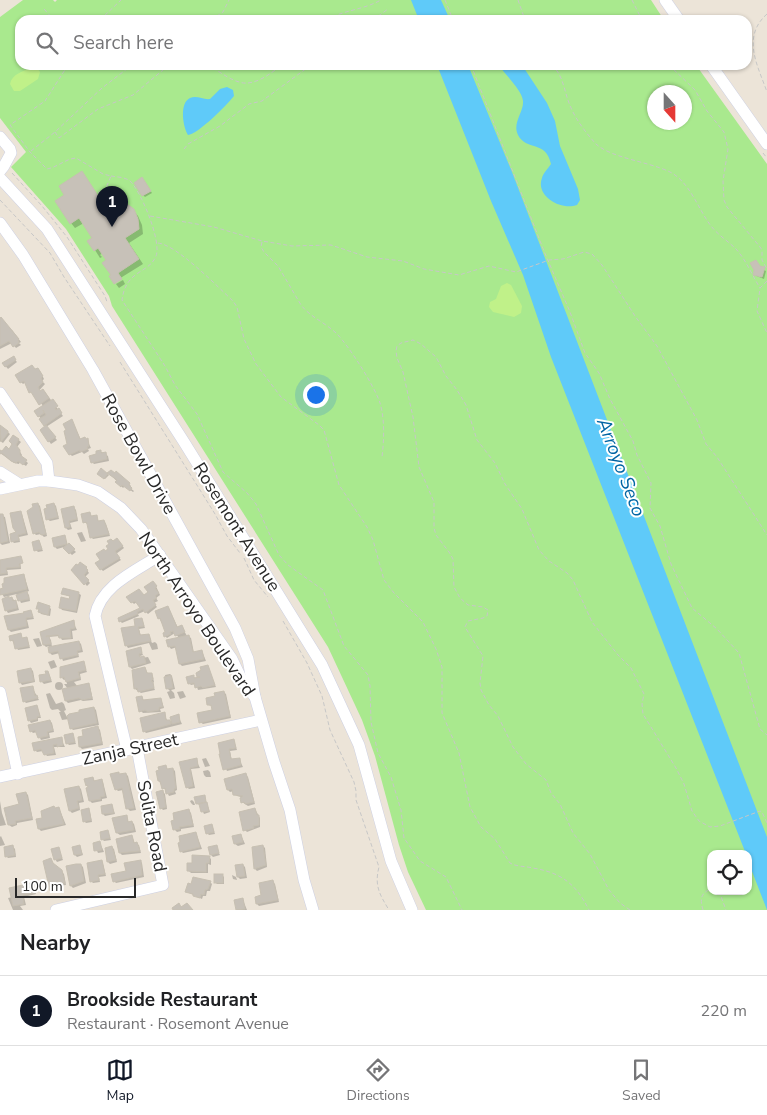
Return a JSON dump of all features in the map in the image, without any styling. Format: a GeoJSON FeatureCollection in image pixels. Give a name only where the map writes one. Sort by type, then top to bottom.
{"type":"FeatureCollection","features":[{"type":"Feature","properties":{"kind":"street"},"geometry":{"type":"LineString","coordinates":[[665,0],[676,15]]}},
{"type":"Feature","properties":{"kind":"street"},"geometry":{"type":"LineString","coordinates":[[715,70],[767,144]]}},
{"type":"Feature","properties":{"kind":"street"},"geometry":{"type":"LineString","coordinates":[[0,137],[11,153],[0,170]]}},
{"type":"Feature","properties":{"kind":"street","name":"Rosemont Avenue"},"geometry":{"type":"LineString","coordinates":[[0,178],[47,229],[189,450],[322,665],[359,745],[391,861],[412,910]]}},
{"type":"Feature","properties":{"kind":"street","name":"Rose Bowl Drive"},"geometry":{"type":"LineString","coordinates":[[0,223],[23,255],[93,370],[235,628],[248,659],[255,697]]}},
{"type":"Feature","properties":{"kind":"street"},"geometry":{"type":"LineString","coordinates":[[0,393],[47,463],[49,481]]}},
{"type":"Feature","properties":{"kind":"street"},"geometry":{"type":"LineString","coordinates":[[0,472],[19,484]]}},
{"type":"Feature","properties":{"kind":"street","name":"North Arroyo Boulevard"},"geometry":{"type":"LineString","coordinates":[[0,489],[19,484],[49,481],[78,485],[98,492],[121,508],[141,529],[232,659],[243,682],[255,697],[290,810],[304,880],[313,910]]}},
{"type":"Feature","properties":{"kind":"street","name":"Solita Road"},"geometry":{"type":"LineString","coordinates":[[56,910],[163,885],[132,749],[95,616],[97,605],[104,595],[119,582],[160,555]]}},
{"type":"Feature","properties":{"kind":"street"},"geometry":{"type":"LineString","coordinates":[[0,692],[18,774]]}},
{"type":"Feature","properties":{"kind":"street","name":"Zanja Street"},"geometry":{"type":"LineString","coordinates":[[0,777],[261,720]]}},
{"type":"Feature","properties":{"kind":"path"},"geometry":{"type":"LineString","coordinates":[[105,15],[121,0]]}},
{"type":"Feature","properties":{"kind":"path"},"geometry":{"type":"LineString","coordinates":[[218,15],[223,12],[229,0]]}},
{"type":"Feature","properties":{"kind":"path"},"geometry":{"type":"LineString","coordinates":[[338,15],[366,8],[381,0]]}},
{"type":"Feature","properties":{"kind":"path"},"geometry":{"type":"LineString","coordinates":[[445,0],[451,15]]}},
{"type":"Feature","properties":{"kind":"path"},"geometry":{"type":"LineString","coordinates":[[518,0],[523,15]]}},
{"type":"Feature","properties":{"kind":"path"},"geometry":{"type":"LineString","coordinates":[[632,0],[640,15]]}},
{"type":"Feature","properties":{"kind":"path"},"geometry":{"type":"LineString","coordinates":[[44,9],[49,15]]}},
{"type":"Feature","properties":{"kind":"path"},"geometry":{"type":"LineString","coordinates":[[380,15],[388,9]]}},
{"type":"Feature","properties":{"kind":"path"},"geometry":{"type":"LineString","coordinates":[[767,14],[760,22],[752,41],[754,56],[767,92]]}},
{"type":"Feature","properties":{"kind":"path"},"geometry":{"type":"LineString","coordinates":[[65,70],[45,101],[10,125],[30,152],[47,168],[51,168],[65,160],[76,158],[103,174],[129,181],[146,206],[157,243],[157,255],[152,262],[131,277],[124,289],[122,300],[165,366],[175,385],[197,414],[222,472],[247,493],[256,504],[279,555],[288,565],[323,590],[344,646],[368,675],[371,722],[378,753],[391,777],[401,810],[404,838],[420,861],[446,877],[462,910]]}},
{"type":"Feature","properties":{"kind":"path"},"geometry":{"type":"LineString","coordinates":[[30,152],[55,132],[102,88],[125,70]]}},
{"type":"Feature","properties":{"kind":"path"},"geometry":{"type":"LineString","coordinates":[[55,132],[59,138],[76,123],[87,118],[101,107],[133,95],[163,70]]}},
{"type":"Feature","properties":{"kind":"path"},"geometry":{"type":"LineString","coordinates":[[216,70],[236,82],[244,83],[252,82],[274,70]]}},
{"type":"Feature","properties":{"kind":"path"},"geometry":{"type":"LineString","coordinates":[[184,149],[188,144],[220,126],[249,104],[262,101],[304,70]]}},
{"type":"Feature","properties":{"kind":"path"},"geometry":{"type":"LineString","coordinates":[[473,70],[585,353],[600,373],[610,399],[633,441],[637,455],[651,483],[650,508],[660,526],[672,564],[692,608],[718,629],[739,653],[760,729],[767,735]]}},
{"type":"Feature","properties":{"kind":"path"},"geometry":{"type":"LineString","coordinates":[[556,70],[560,75],[571,108],[582,128],[596,144],[607,151],[663,169],[677,176],[693,197],[712,228],[736,249],[760,288],[757,311],[767,333]]}},
{"type":"Feature","properties":{"kind":"path"},"geometry":{"type":"LineString","coordinates":[[674,70],[695,90],[707,111],[724,132],[728,149],[723,181],[724,200],[762,250],[762,260],[767,269]]}},
{"type":"Feature","properties":{"kind":"path"},"geometry":{"type":"LineString","coordinates":[[98,193],[106,188],[111,176]]}},
{"type":"Feature","properties":{"kind":"path"},"geometry":{"type":"LineString","coordinates":[[0,200],[50,253],[113,351]]}},
{"type":"Feature","properties":{"kind":"path"},"geometry":{"type":"LineString","coordinates":[[150,216],[214,227],[262,241],[292,246],[331,245],[367,257],[403,261],[424,269],[459,275],[489,266],[504,268],[513,272],[520,271],[549,260],[563,259],[584,252],[592,254],[598,259],[657,346],[697,420],[706,444],[717,457],[767,535]]}},
{"type":"Feature","properties":{"kind":"path"},"geometry":{"type":"LineString","coordinates":[[262,241],[261,247],[264,252],[278,266],[305,311],[339,336],[371,386],[380,404],[383,437],[382,457]]}},
{"type":"Feature","properties":{"kind":"path"},"geometry":{"type":"LineString","coordinates":[[157,243],[179,254],[233,302],[244,339],[256,364],[281,398],[324,430],[339,485],[367,527],[373,540],[384,580],[394,593],[423,622],[436,649],[442,667],[442,713],[460,753],[470,807],[475,818],[481,827],[494,839],[510,863],[548,871],[564,878],[580,892],[589,910]]}},
{"type":"Feature","properties":{"kind":"path"},"geometry":{"type":"LineString","coordinates":[[760,288],[767,281]]}},
{"type":"Feature","properties":{"kind":"path"},"geometry":{"type":"LineString","coordinates":[[630,910],[620,903],[609,890],[590,854],[573,833],[560,804],[551,793],[546,780],[517,754],[498,716],[481,690],[483,656],[465,627],[468,621],[487,616],[488,610],[483,606],[468,605],[460,598],[454,587],[453,559],[436,535],[434,528],[434,502],[419,467],[414,418],[403,372],[397,358],[397,346],[401,343],[414,340],[436,357],[446,376],[466,405],[477,440],[495,463],[504,484],[522,509],[539,550],[549,562],[567,573],[592,622],[618,656],[631,668],[644,694],[643,714],[681,776],[689,803],[699,821],[710,827],[759,811],[762,812],[767,823]]}},
{"type":"Feature","properties":{"kind":"path"},"geometry":{"type":"LineString","coordinates":[[119,360],[216,514],[227,536],[242,554],[254,580],[269,599]]}},
{"type":"Feature","properties":{"kind":"path"},"geometry":{"type":"LineString","coordinates":[[279,615],[307,663],[322,696],[330,730],[354,782],[356,800],[379,867],[377,876],[378,892],[389,910]]}},
{"type":"Feature","properties":{"kind":"path"},"geometry":{"type":"LineString","coordinates":[[703,910],[701,898],[707,892]]}},
{"type":"Feature","properties":{"kind":"path"},"geometry":{"type":"LineString","coordinates":[[720,895],[726,910]]}},
{"type":"Feature","properties":{"kind":"green space"},"geometry":{"type":"Polygon","coordinates":[[[23,0],[53,0],[55,2],[57,0],[651,0],[661,15],[15,15],[15,70],[700,70],[767,164],[767,910],[426,910],[408,872],[375,756],[362,720],[328,647],[112,306],[109,296],[66,229],[11,167],[26,152],[0,118],[0,17],[23,0]]]}},
{"type":"Feature","properties":{"kind":"green space"},"geometry":{"type":"Polygon","coordinates":[[[26,70],[39,70],[40,72],[38,79],[20,91],[14,91],[10,84],[18,73],[26,70]]]}},
{"type":"Feature","properties":{"kind":"green space"},"geometry":{"type":"Polygon","coordinates":[[[507,283],[511,285],[522,306],[521,313],[514,317],[493,312],[489,307],[490,302],[496,299],[501,286],[507,283]]]}},
{"type":"Feature","properties":{"kind":"water"},"geometry":{"type":"Polygon","coordinates":[[[411,0],[441,0],[448,15],[417,15],[411,0]]]}},
{"type":"Feature","properties":{"kind":"water","name":"Arroyo Seco"},"geometry":{"type":"Polygon","coordinates":[[[439,70],[470,70],[512,172],[767,837],[767,910],[752,871],[752,850],[744,850],[551,357],[523,275],[491,201],[439,70]]]}},
{"type":"Feature","properties":{"kind":"water"},"geometry":{"type":"Polygon","coordinates":[[[503,70],[525,70],[547,103],[555,121],[560,146],[578,189],[580,200],[577,205],[564,206],[557,204],[551,201],[542,191],[541,185],[544,173],[551,164],[545,152],[526,143],[518,135],[516,126],[523,101],[517,87],[503,70]]]}},
{"type":"Feature","properties":{"kind":"water"},"geometry":{"type":"Polygon","coordinates":[[[227,87],[233,90],[234,96],[205,125],[188,135],[183,115],[184,105],[187,101],[195,97],[210,99],[220,89],[227,87]]]}},
{"type":"Feature","properties":{"kind":"building"},"geometry":{"type":"Polygon","coordinates":[[[82,171],[108,211],[124,202],[134,209],[138,219],[139,229],[125,238],[139,259],[118,273],[122,279],[114,284],[109,276],[111,275],[102,263],[106,260],[98,248],[94,251],[87,241],[92,238],[79,218],[70,224],[55,201],[64,195],[59,186],[82,171]]]}},
{"type":"Feature","properties":{"kind":"building"},"geometry":{"type":"Polygon","coordinates":[[[142,177],[151,191],[142,196],[134,183],[142,177]]]}},
{"type":"Feature","properties":{"kind":"building"},"geometry":{"type":"Polygon","coordinates":[[[756,260],[760,266],[765,267],[762,277],[753,275],[754,270],[750,263],[756,260]]]}},
{"type":"Feature","properties":{"kind":"building"},"geometry":{"type":"Polygon","coordinates":[[[1,317],[19,339],[19,343],[13,347],[9,341],[0,346],[1,317]]]}},
{"type":"Feature","properties":{"kind":"building"},"geometry":{"type":"Polygon","coordinates":[[[14,356],[16,360],[5,367],[2,363],[14,356]]]}},
{"type":"Feature","properties":{"kind":"building"},"geometry":{"type":"Polygon","coordinates":[[[32,365],[35,369],[38,368],[43,376],[41,378],[43,382],[38,387],[40,391],[43,389],[49,398],[39,405],[31,392],[29,393],[24,381],[20,383],[15,375],[32,365]]]}},
{"type":"Feature","properties":{"kind":"building"},"geometry":{"type":"Polygon","coordinates":[[[53,399],[58,406],[55,408],[56,410],[59,408],[62,413],[44,426],[39,419],[46,415],[43,410],[44,413],[38,417],[34,411],[53,399]]]}},
{"type":"Feature","properties":{"kind":"building"},"geometry":{"type":"Polygon","coordinates":[[[72,419],[80,439],[88,438],[89,446],[87,447],[88,449],[69,455],[63,446],[67,444],[64,431],[66,430],[63,424],[72,419]]]}},
{"type":"Feature","properties":{"kind":"building"},"geometry":{"type":"Polygon","coordinates":[[[0,425],[8,431],[1,442],[0,425]]]}},
{"type":"Feature","properties":{"kind":"building"},"geometry":{"type":"Polygon","coordinates":[[[46,425],[56,437],[48,442],[40,430],[46,425]]]}},
{"type":"Feature","properties":{"kind":"building"},"geometry":{"type":"Polygon","coordinates":[[[13,435],[19,439],[16,445],[20,450],[20,455],[27,460],[23,465],[18,461],[16,463],[11,461],[2,453],[0,454],[0,450],[2,451],[6,446],[9,449],[12,444],[9,441],[13,435]]]}},
{"type":"Feature","properties":{"kind":"building"},"geometry":{"type":"Polygon","coordinates":[[[101,450],[101,453],[106,452],[107,459],[91,463],[89,456],[101,450]]]}},
{"type":"Feature","properties":{"kind":"building"},"geometry":{"type":"Polygon","coordinates":[[[101,468],[108,474],[104,479],[97,474],[101,468]]]}},
{"type":"Feature","properties":{"kind":"building"},"geometry":{"type":"Polygon","coordinates":[[[111,470],[115,473],[116,471],[130,483],[129,485],[132,488],[130,491],[115,482],[117,480],[107,473],[111,470]]]}},
{"type":"Feature","properties":{"kind":"building"},"geometry":{"type":"Polygon","coordinates":[[[38,503],[46,534],[41,535],[39,532],[33,534],[27,511],[33,507],[32,504],[38,503]]]}},
{"type":"Feature","properties":{"kind":"building"},"geometry":{"type":"Polygon","coordinates":[[[54,503],[58,517],[46,520],[44,509],[47,508],[46,505],[54,503]]]}},
{"type":"Feature","properties":{"kind":"building"},"geometry":{"type":"Polygon","coordinates":[[[74,506],[77,519],[69,521],[70,527],[65,528],[61,509],[74,506]]]}},
{"type":"Feature","properties":{"kind":"building"},"geometry":{"type":"Polygon","coordinates":[[[21,511],[26,533],[18,535],[19,540],[11,542],[10,534],[16,532],[13,528],[10,513],[21,511]]]}},
{"type":"Feature","properties":{"kind":"building"},"geometry":{"type":"Polygon","coordinates":[[[90,512],[91,516],[97,515],[98,521],[104,520],[109,534],[90,538],[87,524],[86,522],[83,523],[81,514],[90,512]]]}},
{"type":"Feature","properties":{"kind":"building"},"geometry":{"type":"Polygon","coordinates":[[[0,514],[3,514],[8,541],[0,543],[0,514]]]}},
{"type":"Feature","properties":{"kind":"building"},"geometry":{"type":"Polygon","coordinates":[[[65,535],[67,544],[54,547],[52,538],[65,535]]]}},
{"type":"Feature","properties":{"kind":"building"},"geometry":{"type":"Polygon","coordinates":[[[117,538],[123,546],[115,551],[120,558],[100,570],[95,563],[100,560],[96,554],[104,549],[105,551],[108,549],[106,546],[109,544],[107,541],[111,539],[113,541],[117,538]]]}},
{"type":"Feature","properties":{"kind":"building"},"geometry":{"type":"Polygon","coordinates":[[[39,540],[42,549],[34,551],[32,542],[39,540]]]}},
{"type":"Feature","properties":{"kind":"building"},"geometry":{"type":"Polygon","coordinates":[[[69,543],[75,549],[69,554],[63,548],[69,543]]]}},
{"type":"Feature","properties":{"kind":"building"},"geometry":{"type":"Polygon","coordinates":[[[21,556],[23,563],[19,564],[20,567],[6,568],[7,573],[0,574],[0,560],[21,556]]]}},
{"type":"Feature","properties":{"kind":"building"},"geometry":{"type":"Polygon","coordinates":[[[80,562],[88,570],[84,575],[89,580],[84,585],[71,570],[80,562]]]}},
{"type":"Feature","properties":{"kind":"building"},"geometry":{"type":"Polygon","coordinates":[[[24,574],[27,589],[0,595],[4,578],[24,574]]]}},
{"type":"Feature","properties":{"kind":"building"},"geometry":{"type":"Polygon","coordinates":[[[153,581],[159,593],[155,596],[157,598],[153,600],[156,605],[145,613],[143,609],[137,612],[138,614],[119,622],[118,618],[140,608],[135,601],[131,603],[126,597],[139,589],[144,595],[148,592],[144,587],[153,581]]]}},
{"type":"Feature","properties":{"kind":"building"},"geometry":{"type":"Polygon","coordinates":[[[63,588],[79,592],[76,611],[59,608],[61,597],[69,599],[70,596],[61,594],[63,588]]]}},
{"type":"Feature","properties":{"kind":"building"},"geometry":{"type":"Polygon","coordinates":[[[27,591],[29,599],[18,601],[16,595],[27,591]]]}},
{"type":"Feature","properties":{"kind":"building"},"geometry":{"type":"Polygon","coordinates":[[[9,596],[9,598],[12,597],[13,601],[16,600],[17,608],[5,611],[2,599],[9,596]]]}},
{"type":"Feature","properties":{"kind":"building"},"geometry":{"type":"Polygon","coordinates":[[[38,602],[50,606],[48,615],[38,612],[39,609],[36,609],[38,602]]]}},
{"type":"Feature","properties":{"kind":"building"},"geometry":{"type":"Polygon","coordinates":[[[168,606],[177,627],[182,625],[185,632],[175,636],[173,631],[164,637],[163,633],[165,632],[160,618],[158,619],[155,611],[168,606]]]}},
{"type":"Feature","properties":{"kind":"building"},"geometry":{"type":"Polygon","coordinates":[[[31,610],[33,617],[26,618],[27,626],[8,630],[4,616],[31,610]]]}},
{"type":"Feature","properties":{"kind":"building"},"geometry":{"type":"Polygon","coordinates":[[[142,618],[144,626],[138,627],[140,635],[149,634],[151,641],[125,646],[121,628],[135,626],[134,619],[142,618]]]}},
{"type":"Feature","properties":{"kind":"building"},"geometry":{"type":"Polygon","coordinates":[[[74,620],[75,628],[70,629],[71,638],[59,638],[58,635],[46,636],[49,636],[51,644],[43,645],[40,632],[74,620]]]}},
{"type":"Feature","properties":{"kind":"building"},"geometry":{"type":"Polygon","coordinates":[[[21,633],[22,638],[27,637],[29,646],[15,649],[13,640],[10,641],[9,636],[21,633]]]}},
{"type":"Feature","properties":{"kind":"building"},"geometry":{"type":"Polygon","coordinates":[[[189,635],[193,652],[202,650],[204,659],[179,664],[175,646],[168,647],[166,640],[189,635]]]}},
{"type":"Feature","properties":{"kind":"building"},"geometry":{"type":"Polygon","coordinates":[[[79,641],[81,650],[77,651],[78,655],[60,659],[58,651],[49,653],[48,647],[79,641]]]}},
{"type":"Feature","properties":{"kind":"building"},"geometry":{"type":"Polygon","coordinates":[[[141,647],[142,653],[139,655],[140,657],[144,656],[146,663],[129,667],[126,651],[141,647]]]}},
{"type":"Feature","properties":{"kind":"building"},"geometry":{"type":"Polygon","coordinates":[[[84,661],[86,670],[78,672],[80,678],[66,682],[64,677],[60,678],[60,667],[84,661]]]}},
{"type":"Feature","properties":{"kind":"building"},"geometry":{"type":"Polygon","coordinates":[[[208,665],[215,685],[195,688],[194,683],[188,684],[186,677],[194,675],[194,678],[200,677],[197,677],[196,673],[201,670],[200,667],[208,665]]]}},
{"type":"Feature","properties":{"kind":"building"},"geometry":{"type":"Polygon","coordinates":[[[145,667],[147,673],[152,673],[153,679],[151,681],[154,688],[138,692],[137,688],[134,689],[132,670],[145,667]]]}},
{"type":"Feature","properties":{"kind":"building"},"geometry":{"type":"Polygon","coordinates":[[[31,668],[34,681],[19,683],[17,671],[31,668]]]}},
{"type":"Feature","properties":{"kind":"building"},"geometry":{"type":"Polygon","coordinates":[[[45,671],[48,671],[51,680],[40,682],[39,675],[46,674],[45,671]]]}},
{"type":"Feature","properties":{"kind":"building"},"geometry":{"type":"Polygon","coordinates":[[[171,675],[173,688],[166,689],[164,677],[171,675]]]}},
{"type":"Feature","properties":{"kind":"building"},"geometry":{"type":"Polygon","coordinates":[[[89,683],[92,698],[65,701],[62,689],[89,683]]]}},
{"type":"Feature","properties":{"kind":"building"},"geometry":{"type":"Polygon","coordinates":[[[33,686],[35,696],[37,695],[38,698],[23,702],[20,688],[33,686]]]}},
{"type":"Feature","properties":{"kind":"building"},"geometry":{"type":"Polygon","coordinates":[[[224,691],[230,716],[199,723],[197,713],[212,710],[211,705],[207,705],[206,698],[215,696],[214,693],[224,691]]]}},
{"type":"Feature","properties":{"kind":"building"},"geometry":{"type":"Polygon","coordinates":[[[142,696],[143,700],[161,698],[163,707],[159,707],[159,710],[139,712],[136,697],[142,696]]]}},
{"type":"Feature","properties":{"kind":"building"},"geometry":{"type":"Polygon","coordinates":[[[37,705],[40,716],[37,719],[28,721],[25,708],[37,705]]]}},
{"type":"Feature","properties":{"kind":"building"},"geometry":{"type":"Polygon","coordinates":[[[94,707],[97,723],[70,729],[67,716],[69,714],[94,707]]]}},
{"type":"Feature","properties":{"kind":"building"},"geometry":{"type":"Polygon","coordinates":[[[165,712],[166,720],[170,720],[171,724],[143,732],[140,718],[165,712]]]}},
{"type":"Feature","properties":{"kind":"building"},"geometry":{"type":"Polygon","coordinates":[[[179,714],[180,722],[172,724],[170,717],[179,714]]]}},
{"type":"Feature","properties":{"kind":"building"},"geometry":{"type":"Polygon","coordinates":[[[50,720],[53,730],[47,732],[48,736],[38,738],[35,730],[30,732],[28,725],[50,720]]]}},
{"type":"Feature","properties":{"kind":"building"},"geometry":{"type":"Polygon","coordinates":[[[98,726],[102,743],[79,747],[78,737],[83,736],[82,730],[98,726]]]}},
{"type":"Feature","properties":{"kind":"building"},"geometry":{"type":"Polygon","coordinates":[[[73,733],[75,742],[66,744],[64,735],[73,733]]]}},
{"type":"Feature","properties":{"kind":"building"},"geometry":{"type":"Polygon","coordinates":[[[62,737],[63,745],[57,747],[57,744],[53,745],[54,753],[44,755],[41,749],[34,751],[32,743],[62,737]]]}},
{"type":"Feature","properties":{"kind":"building"},"geometry":{"type":"Polygon","coordinates":[[[234,739],[236,748],[229,749],[231,759],[240,758],[241,765],[223,770],[218,743],[234,739]]]}},
{"type":"Feature","properties":{"kind":"building"},"geometry":{"type":"Polygon","coordinates":[[[197,758],[198,766],[190,768],[193,786],[186,788],[179,762],[197,758]]]}},
{"type":"Feature","properties":{"kind":"building"},"geometry":{"type":"Polygon","coordinates":[[[166,765],[167,769],[173,768],[176,788],[174,792],[166,794],[165,788],[162,789],[160,781],[158,781],[156,771],[159,770],[158,767],[166,765]]]}},
{"type":"Feature","properties":{"kind":"building"},"geometry":{"type":"Polygon","coordinates":[[[119,772],[119,774],[126,773],[134,808],[126,809],[122,788],[115,790],[110,774],[119,772]]]}},
{"type":"Feature","properties":{"kind":"building"},"geometry":{"type":"Polygon","coordinates":[[[246,773],[254,802],[245,804],[244,802],[241,803],[240,798],[243,796],[233,795],[232,789],[227,790],[224,779],[246,773]]]}},
{"type":"Feature","properties":{"kind":"building"},"geometry":{"type":"Polygon","coordinates":[[[93,777],[94,781],[102,779],[105,796],[100,797],[101,799],[89,801],[86,788],[88,787],[84,779],[93,777]]]}},
{"type":"Feature","properties":{"kind":"building"},"geometry":{"type":"Polygon","coordinates":[[[79,786],[82,800],[77,801],[79,808],[69,811],[64,789],[79,786]]]}},
{"type":"Feature","properties":{"kind":"building"},"geometry":{"type":"Polygon","coordinates":[[[163,790],[166,807],[160,809],[156,792],[163,790]]]}},
{"type":"Feature","properties":{"kind":"building"},"geometry":{"type":"Polygon","coordinates":[[[26,792],[32,818],[15,821],[16,824],[8,825],[4,808],[19,804],[16,794],[26,792]]]}},
{"type":"Feature","properties":{"kind":"building"},"geometry":{"type":"Polygon","coordinates":[[[205,795],[206,802],[196,804],[194,797],[205,795]]]}},
{"type":"Feature","properties":{"kind":"building"},"geometry":{"type":"Polygon","coordinates":[[[207,802],[209,811],[201,812],[199,804],[207,802]]]}},
{"type":"Feature","properties":{"kind":"building"},"geometry":{"type":"Polygon","coordinates":[[[112,804],[114,813],[102,814],[101,806],[112,804]]]}},
{"type":"Feature","properties":{"kind":"building"},"geometry":{"type":"Polygon","coordinates":[[[54,806],[55,808],[59,807],[64,824],[38,829],[36,819],[42,818],[41,811],[54,806]]]}},
{"type":"Feature","properties":{"kind":"building"},"geometry":{"type":"Polygon","coordinates":[[[89,808],[91,820],[83,822],[81,810],[89,808]]]}},
{"type":"Feature","properties":{"kind":"building"},"geometry":{"type":"Polygon","coordinates":[[[255,808],[257,815],[259,815],[259,825],[243,831],[239,812],[255,808]]]}},
{"type":"Feature","properties":{"kind":"building"},"geometry":{"type":"Polygon","coordinates":[[[189,809],[193,825],[173,830],[171,821],[174,820],[173,813],[189,809]]]}},
{"type":"Feature","properties":{"kind":"building"},"geometry":{"type":"Polygon","coordinates":[[[127,815],[128,822],[132,821],[134,830],[116,833],[112,818],[127,815]]]}},
{"type":"Feature","properties":{"kind":"building"},"geometry":{"type":"Polygon","coordinates":[[[212,824],[214,832],[206,834],[204,826],[212,824]]]}},
{"type":"Feature","properties":{"kind":"building"},"geometry":{"type":"Polygon","coordinates":[[[108,830],[110,838],[101,840],[100,832],[108,830]]]}},
{"type":"Feature","properties":{"kind":"building"},"geometry":{"type":"Polygon","coordinates":[[[196,832],[200,847],[180,852],[179,836],[196,832]]]}},
{"type":"Feature","properties":{"kind":"building"},"geometry":{"type":"Polygon","coordinates":[[[241,834],[243,842],[234,844],[232,836],[241,834]]]}},
{"type":"Feature","properties":{"kind":"building"},"geometry":{"type":"Polygon","coordinates":[[[132,835],[134,843],[137,842],[140,851],[119,853],[116,839],[132,835]]]}},
{"type":"Feature","properties":{"kind":"building"},"geometry":{"type":"Polygon","coordinates":[[[100,841],[102,850],[94,851],[93,843],[100,841]]]}},
{"type":"Feature","properties":{"kind":"building"},"geometry":{"type":"Polygon","coordinates":[[[13,845],[15,855],[5,857],[4,847],[13,845]]]}},
{"type":"Feature","properties":{"kind":"building"},"geometry":{"type":"Polygon","coordinates":[[[80,845],[82,854],[74,855],[72,847],[80,845]]]}},
{"type":"Feature","properties":{"kind":"building"},"geometry":{"type":"Polygon","coordinates":[[[217,845],[219,853],[210,855],[208,847],[217,845]]]}},
{"type":"Feature","properties":{"kind":"building"},"geometry":{"type":"Polygon","coordinates":[[[263,845],[266,865],[254,869],[252,847],[263,845]]]}},
{"type":"Feature","properties":{"kind":"building"},"geometry":{"type":"Polygon","coordinates":[[[112,846],[116,860],[107,862],[105,848],[112,846]]]}},
{"type":"Feature","properties":{"kind":"building"},"geometry":{"type":"Polygon","coordinates":[[[59,847],[62,858],[54,860],[51,849],[59,847]]]}},
{"type":"Feature","properties":{"kind":"building"},"geometry":{"type":"Polygon","coordinates":[[[192,855],[210,856],[209,863],[206,863],[206,872],[187,871],[187,863],[192,863],[192,855]]]}},
{"type":"Feature","properties":{"kind":"building"},"geometry":{"type":"Polygon","coordinates":[[[51,858],[53,863],[62,870],[65,883],[57,884],[58,889],[50,891],[43,861],[51,858]]]}},
{"type":"Feature","properties":{"kind":"building"},"geometry":{"type":"Polygon","coordinates":[[[102,860],[105,874],[98,875],[99,880],[90,882],[87,863],[102,860]]]}},
{"type":"Feature","properties":{"kind":"building"},"geometry":{"type":"Polygon","coordinates":[[[141,860],[142,875],[113,882],[111,874],[126,871],[124,863],[141,860]]]}},
{"type":"Feature","properties":{"kind":"building"},"geometry":{"type":"Polygon","coordinates":[[[81,864],[84,881],[70,886],[66,866],[81,864]]]}},
{"type":"Feature","properties":{"kind":"building"},"geometry":{"type":"Polygon","coordinates":[[[243,864],[245,876],[237,877],[235,865],[243,864]]]}},
{"type":"Feature","properties":{"kind":"building"},"geometry":{"type":"Polygon","coordinates":[[[214,874],[223,874],[223,883],[214,883],[214,874]]]}},
{"type":"Feature","properties":{"kind":"building"},"geometry":{"type":"Polygon","coordinates":[[[193,877],[211,881],[208,889],[205,890],[204,895],[201,894],[200,898],[185,892],[188,883],[191,884],[193,877]]]}},
{"type":"Feature","properties":{"kind":"building"},"geometry":{"type":"Polygon","coordinates":[[[273,880],[278,900],[256,904],[255,897],[261,895],[259,883],[273,880]]]}},
{"type":"Feature","properties":{"kind":"building"},"geometry":{"type":"Polygon","coordinates":[[[32,883],[35,893],[23,895],[24,904],[13,906],[9,888],[32,883]]]}},
{"type":"Feature","properties":{"kind":"building"},"geometry":{"type":"Polygon","coordinates":[[[243,898],[245,909],[236,910],[234,900],[243,898]]]}},
{"type":"Feature","properties":{"kind":"building"},"geometry":{"type":"Polygon","coordinates":[[[179,903],[181,907],[187,903],[193,910],[173,910],[172,908],[179,903]]]}},
{"type":"Feature","properties":{"kind":"place","name":"Brookside Restaurant"},"geometry":{"type":"Point","coordinates":[112,227]}}]}
